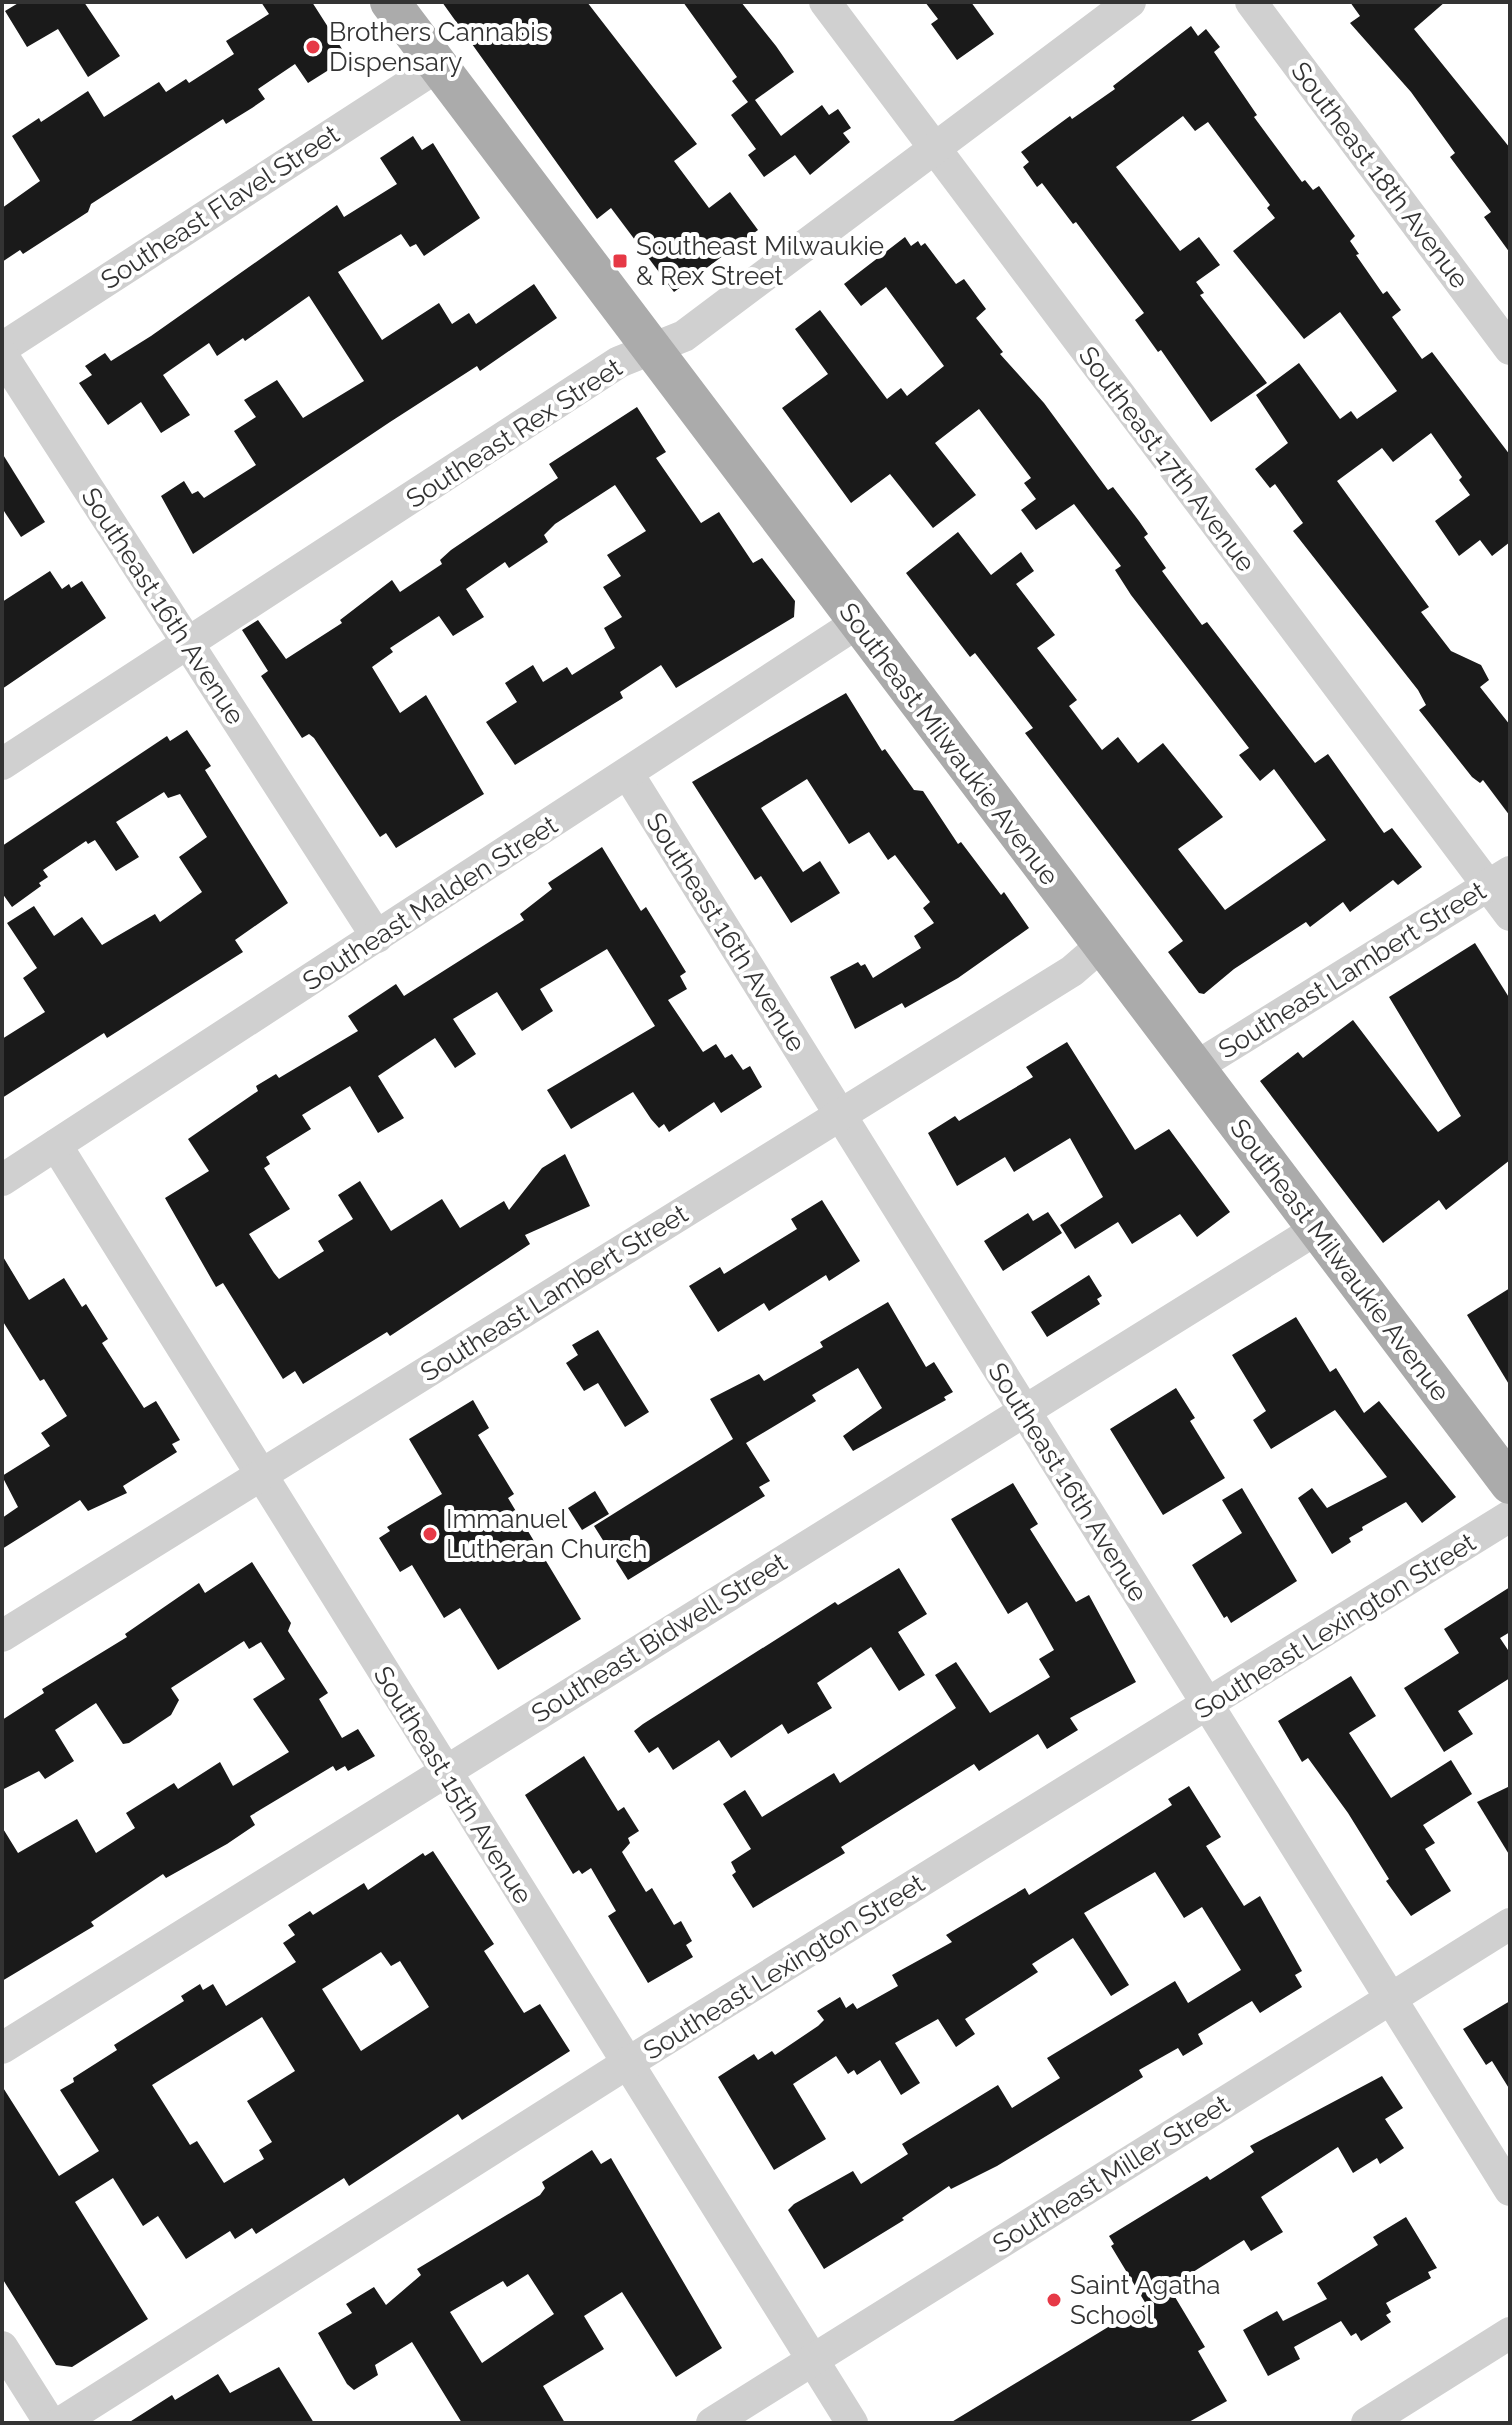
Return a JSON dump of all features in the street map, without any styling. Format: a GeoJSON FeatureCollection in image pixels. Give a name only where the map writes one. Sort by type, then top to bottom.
{"type":"FeatureCollection","features":[{"type":"Feature","properties":{"kind":"main road","name":"Southeast Milwaukie Avenue"},"geometry":{"type":"LineString","coordinates":[[390,2],[1510,1484]]}},
{"type":"Feature","properties":{"kind":"street","name":"Southeast 17th Avenue"},"geometry":{"type":"LineString","coordinates":[[825,2],[1499,879],[1510,915]]}},
{"type":"Feature","properties":{"kind":"street","name":"Southeast Rex Street"},"geometry":{"type":"LineString","coordinates":[[2,764],[619,362],[684,336],[1130,2]]}},
{"type":"Feature","properties":{"kind":"street","name":"Southeast 18th Avenue"},"geometry":{"type":"LineString","coordinates":[[1251,2],[1510,349]]}},
{"type":"Feature","properties":{"kind":"street","name":"Southeast Flavel Street"},"geometry":{"type":"LineString","coordinates":[[2,348],[438,66]]}},
{"type":"Feature","properties":{"kind":"street","name":"Southeast 16th Avenue"},"geometry":{"type":"LineString","coordinates":[[2,355],[377,937]]}},
{"type":"Feature","properties":{"kind":"street","name":"Southeast Malden Street"},"geometry":{"type":"LineString","coordinates":[[2,1180],[857,623]]}},
{"type":"Feature","properties":{"kind":"street","name":"Southeast 16th Avenue"},"geometry":{"type":"LineString","coordinates":[[628,774],[1510,2190]]}},
{"type":"Feature","properties":{"kind":"street","name":"Southeast Lambert Street"},"geometry":{"type":"LineString","coordinates":[[1194,1068],[1499,879]]}},
{"type":"Feature","properties":{"kind":"street","name":"Southeast Lambert Street"},"geometry":{"type":"LineString","coordinates":[[2,1636],[1072,971],[1102,945]]}},
{"type":"Feature","properties":{"kind":"street","name":"Southeast 15th Avenue"},"geometry":{"type":"LineString","coordinates":[[56,1145],[852,2423]]}},
{"type":"Feature","properties":{"kind":"street","name":"Southeast Bidwell Street"},"geometry":{"type":"LineString","coordinates":[[2,2048],[1317,1229]]}},
{"type":"Feature","properties":{"kind":"street","name":"Southeast Lexington Street"},"geometry":{"type":"LineString","coordinates":[[60,2423],[626,2064],[1510,1516]]}},
{"type":"Feature","properties":{"kind":"street","name":"Southeast Miller Street"},"geometry":{"type":"LineString","coordinates":[[712,2423],[1510,1924]]}},
{"type":"Feature","properties":{"kind":"street"},"geometry":{"type":"LineString","coordinates":[[1367,2423],[1510,2333]]}},
{"type":"Feature","properties":{"kind":"street"},"geometry":{"type":"LineString","coordinates":[[2,2347],[50,2423]]}},
{"type":"Feature","properties":{"kind":"building"},"geometry":{"type":"Polygon","coordinates":[[[20,2],[84,2],[120,56],[88,77],[58,29],[27,47],[5,11],[20,2]]]}},
{"type":"Feature","properties":{"kind":"building"},"geometry":{"type":"Polygon","coordinates":[[[261,2],[312,2],[344,52],[331,60],[335,66],[308,83],[295,64],[258,89],[265,99],[252,108],[226,124],[223,119],[91,204],[88,212],[23,254],[20,250],[2,262],[2,208],[40,181],[12,136],[39,118],[41,122],[88,91],[104,117],[159,82],[166,92],[186,79],[189,83],[234,54],[226,41],[269,14],[261,2]]]}},
{"type":"Feature","properties":{"kind":"building"},"geometry":{"type":"Polygon","coordinates":[[[442,2],[587,2],[697,144],[674,161],[709,208],[730,192],[758,230],[674,292],[611,208],[597,219],[442,2]]]}},
{"type":"Feature","properties":{"kind":"building"},"geometry":{"type":"Polygon","coordinates":[[[683,2],[741,2],[776,46],[794,72],[755,100],[781,136],[822,105],[829,115],[838,109],[851,128],[843,133],[850,142],[810,175],[795,155],[764,177],[748,155],[756,149],[731,115],[748,102],[732,81],[737,77],[683,2]]]}},
{"type":"Feature","properties":{"kind":"building"},"geometry":{"type":"Polygon","coordinates":[[[925,2],[971,2],[994,34],[957,60],[931,24],[938,19],[925,2]]]}},
{"type":"Feature","properties":{"kind":"building"},"geometry":{"type":"Polygon","coordinates":[[[1350,2],[1445,2],[1414,29],[1510,148],[1510,253],[1484,217],[1491,212],[1450,157],[1455,153],[1411,92],[1350,23],[1360,16],[1350,2]]]}},
{"type":"Feature","properties":{"kind":"building"},"geometry":{"type":"Polygon","coordinates":[[[1191,26],[1198,36],[1206,29],[1220,47],[1214,52],[1257,115],[1254,117],[1302,182],[1305,180],[1313,190],[1319,186],[1355,236],[1350,241],[1359,254],[1356,255],[1383,294],[1387,291],[1401,310],[1392,317],[1422,359],[1432,352],[1510,455],[1510,542],[1492,556],[1480,540],[1459,556],[1435,521],[1470,495],[1459,480],[1462,477],[1431,433],[1393,462],[1382,448],[1337,481],[1429,607],[1421,612],[1451,651],[1481,665],[1489,680],[1480,687],[1510,725],[1510,816],[1483,780],[1480,783],[1472,777],[1419,710],[1426,705],[1418,690],[1293,531],[1303,523],[1275,484],[1270,488],[1255,469],[1288,443],[1256,395],[1299,363],[1340,419],[1351,411],[1357,419],[1397,391],[1340,312],[1304,339],[1233,251],[1275,218],[1267,208],[1270,205],[1208,122],[1195,131],[1183,116],[1116,167],[1180,251],[1199,237],[1220,265],[1196,282],[1204,293],[1200,295],[1267,383],[1211,422],[1161,350],[1158,352],[1135,320],[1144,313],[1076,222],[1073,224],[1042,183],[1037,187],[1023,167],[1029,162],[1021,152],[1070,116],[1072,119],[1115,89],[1113,86],[1191,26]]]}},
{"type":"Feature","properties":{"kind":"building"},"geometry":{"type":"Polygon","coordinates":[[[413,136],[422,150],[433,143],[480,218],[424,256],[416,244],[410,247],[401,234],[338,272],[382,340],[439,303],[452,324],[469,313],[476,324],[534,284],[557,318],[480,371],[477,366],[390,422],[193,554],[161,496],[184,481],[192,494],[198,491],[204,498],[256,465],[234,431],[256,417],[244,400],[277,380],[303,418],[364,381],[309,296],[245,341],[243,338],[217,356],[209,343],[163,375],[190,415],[161,433],[141,402],[108,425],[79,383],[92,375],[85,366],[105,353],[111,361],[151,336],[337,205],[344,217],[397,184],[380,158],[413,136]]]}},
{"type":"Feature","properties":{"kind":"building"},"geometry":{"type":"Polygon","coordinates":[[[905,237],[911,246],[918,241],[921,246],[925,243],[956,284],[964,279],[986,309],[976,318],[1003,352],[1000,354],[1044,403],[1108,490],[1113,487],[1139,521],[1148,534],[1144,537],[1166,568],[1162,571],[1202,625],[1207,622],[1315,763],[1328,754],[1384,833],[1392,828],[1422,867],[1398,885],[1393,880],[1350,912],[1343,902],[1310,927],[1306,922],[1234,969],[1204,994],[1199,993],[1168,952],[1183,941],[1025,733],[1033,728],[975,653],[970,657],[906,573],[958,532],[991,575],[1021,552],[1034,571],[1016,584],[1055,635],[1037,648],[1077,700],[1069,706],[1102,750],[1118,737],[1138,763],[1163,743],[1223,817],[1178,849],[1225,910],[1326,840],[1274,769],[1260,781],[1239,755],[1249,748],[1131,595],[1115,570],[1121,566],[1074,504],[1036,530],[1021,510],[1036,499],[1024,483],[1031,478],[979,409],[935,443],[976,495],[933,528],[890,474],[851,503],[782,408],[828,374],[795,329],[820,310],[887,399],[901,388],[907,396],[944,366],[886,287],[861,306],[844,284],[905,237]]]}},
{"type":"Feature","properties":{"kind":"building"},"geometry":{"type":"Polygon","coordinates":[[[637,407],[666,452],[656,458],[701,523],[719,512],[753,563],[762,558],[795,601],[794,617],[676,688],[661,665],[620,692],[623,698],[515,765],[486,722],[517,702],[505,683],[533,665],[543,682],[567,667],[572,675],[615,648],[604,628],[622,617],[603,587],[621,576],[607,555],[646,531],[615,485],[555,524],[544,535],[548,542],[509,568],[505,562],[466,589],[484,617],[453,636],[439,616],[390,648],[393,652],[372,667],[400,713],[426,695],[484,794],[396,848],[386,833],[380,837],[314,738],[309,734],[302,738],[261,676],[268,671],[242,630],[258,620],[286,659],[342,623],[340,620],[392,580],[400,592],[442,564],[440,560],[451,550],[558,478],[549,464],[637,407]]]}},
{"type":"Feature","properties":{"kind":"building"},"geometry":{"type":"Polygon","coordinates":[[[2,453],[45,522],[21,537],[2,508],[2,453]]]}},
{"type":"Feature","properties":{"kind":"building"},"geometry":{"type":"Polygon","coordinates":[[[50,571],[62,589],[69,584],[71,588],[82,581],[106,618],[2,689],[2,602],[50,571]]]}},
{"type":"Feature","properties":{"kind":"building"},"geometry":{"type":"Polygon","coordinates":[[[846,693],[882,751],[885,749],[914,790],[923,791],[958,844],[961,842],[1001,895],[1004,892],[1029,928],[958,978],[905,1008],[902,1003],[855,1029],[830,977],[858,962],[861,966],[865,964],[873,978],[921,948],[914,936],[934,923],[923,908],[930,902],[895,855],[888,860],[869,832],[849,844],[807,779],[761,808],[803,872],[820,861],[840,893],[791,923],[761,876],[755,880],[692,782],[846,693]]]}},
{"type":"Feature","properties":{"kind":"building"},"geometry":{"type":"Polygon","coordinates":[[[187,730],[211,766],[205,770],[288,903],[235,940],[243,952],[107,1038],[104,1033],[2,1098],[2,1039],[45,1012],[23,978],[37,968],[7,923],[34,906],[54,936],[82,917],[102,945],[155,914],[160,922],[202,892],[179,857],[207,837],[180,794],[168,798],[164,792],[116,822],[139,857],[116,871],[95,840],[88,844],[86,841],[43,870],[48,877],[39,883],[41,886],[12,907],[2,893],[2,846],[167,736],[170,741],[187,730]]]}},
{"type":"Feature","properties":{"kind":"building"},"geometry":{"type":"Polygon","coordinates":[[[602,847],[641,911],[646,907],[686,972],[680,976],[687,989],[668,1000],[703,1052],[716,1044],[725,1058],[732,1054],[743,1070],[750,1066],[762,1087],[721,1113],[714,1102],[669,1132],[664,1124],[659,1128],[633,1092],[571,1129],[547,1090],[655,1026],[607,949],[540,989],[553,1011],[522,1031],[497,992],[453,1019],[476,1054],[455,1068],[435,1038],[378,1076],[404,1118],[378,1133],[350,1086],[302,1115],[311,1129],[266,1157],[270,1164],[264,1168],[290,1209],[249,1234],[279,1279],[324,1251],[318,1241],[353,1219],[338,1195],[360,1181],[391,1231],[442,1199],[460,1228],[504,1201],[509,1210],[542,1168],[565,1154],[590,1206],[525,1235],[530,1244],[390,1336],[387,1332],[303,1384],[295,1371],[283,1379],[223,1283],[216,1287],[165,1198],[209,1171],[188,1139],[258,1091],[256,1086],[276,1074],[279,1078],[358,1031],[348,1016],[396,984],[404,996],[524,920],[520,914],[552,889],[548,883],[602,847]]]}},
{"type":"Feature","properties":{"kind":"building"},"geometry":{"type":"Polygon","coordinates":[[[1475,943],[1510,999],[1510,1160],[1446,1210],[1439,1200],[1383,1243],[1260,1081],[1298,1052],[1303,1058],[1353,1020],[1438,1132],[1461,1116],[1389,997],[1475,943]]]}},
{"type":"Feature","properties":{"kind":"building"},"geometry":{"type":"Polygon","coordinates":[[[1067,1042],[1135,1150],[1169,1129],[1230,1212],[1197,1237],[1180,1214],[1132,1244],[1118,1222],[1075,1249],[1060,1225],[1103,1197],[1070,1138],[1014,1172],[1005,1157],[957,1186],[928,1133],[955,1116],[959,1121],[1033,1077],[1026,1067],[1067,1042]]]}},
{"type":"Feature","properties":{"kind":"building"},"geometry":{"type":"Polygon","coordinates":[[[822,1200],[860,1261],[829,1281],[826,1275],[769,1311],[764,1303],[718,1332],[689,1286],[720,1267],[724,1274],[797,1229],[791,1219],[822,1200]]]}},
{"type":"Feature","properties":{"kind":"building"},"geometry":{"type":"Polygon","coordinates":[[[1048,1212],[1062,1233],[1003,1271],[984,1241],[1028,1213],[1033,1221],[1048,1212]]]}},
{"type":"Feature","properties":{"kind":"building"},"geometry":{"type":"Polygon","coordinates":[[[2,1255],[29,1300],[64,1278],[82,1307],[86,1304],[108,1339],[102,1343],[144,1408],[156,1401],[180,1440],[172,1444],[177,1452],[123,1486],[127,1493],[88,1511],[80,1500],[2,1549],[2,1518],[18,1507],[2,1476],[50,1446],[41,1433],[67,1416],[44,1379],[40,1381],[2,1320],[2,1255]]]}},
{"type":"Feature","properties":{"kind":"building"},"geometry":{"type":"Polygon","coordinates":[[[1089,1275],[1102,1296],[1097,1299],[1100,1304],[1047,1337],[1031,1312],[1089,1275]]]}},
{"type":"Feature","properties":{"kind":"building"},"geometry":{"type":"Polygon","coordinates":[[[1510,1288],[1510,1386],[1467,1315],[1510,1288]]]}},
{"type":"Feature","properties":{"kind":"building"},"geometry":{"type":"Polygon","coordinates":[[[888,1302],[926,1367],[934,1362],[953,1392],[944,1397],[946,1400],[853,1451],[843,1436],[882,1408],[858,1368],[812,1395],[816,1401],[746,1443],[770,1481],[759,1487],[765,1496],[628,1580],[594,1526],[733,1439],[710,1399],[759,1374],[764,1381],[823,1347],[820,1342],[888,1302]]]}},
{"type":"Feature","properties":{"kind":"building"},"geometry":{"type":"Polygon","coordinates":[[[1296,1317],[1330,1372],[1336,1368],[1364,1413],[1379,1401],[1456,1497],[1422,1523],[1406,1502],[1362,1527],[1363,1530],[1349,1538],[1351,1542],[1332,1554],[1298,1498],[1312,1488],[1327,1508],[1387,1477],[1335,1410],[1271,1449],[1253,1420],[1266,1411],[1232,1355],[1296,1317]]]}},
{"type":"Feature","properties":{"kind":"building"},"geometry":{"type":"Polygon","coordinates":[[[598,1330],[649,1412],[625,1427],[598,1383],[584,1391],[566,1363],[578,1355],[572,1345],[598,1330]]]}},
{"type":"Feature","properties":{"kind":"building"},"geometry":{"type":"Polygon","coordinates":[[[1176,1388],[1195,1418],[1190,1421],[1225,1478],[1163,1515],[1110,1429],[1176,1388]]]}},
{"type":"Feature","properties":{"kind":"building","name":"Immanuel Lutheran Church"},"geometry":{"type":"Polygon","coordinates":[[[473,1400],[489,1428],[478,1435],[514,1494],[508,1498],[581,1619],[498,1670],[460,1608],[444,1618],[412,1565],[400,1572],[379,1538],[390,1531],[387,1527],[442,1494],[409,1439],[473,1400]]]}},
{"type":"Feature","properties":{"kind":"building"},"geometry":{"type":"Polygon","coordinates":[[[1013,1483],[1038,1524],[1030,1529],[1076,1602],[1089,1595],[1136,1682],[1070,1718],[1078,1730],[1047,1749],[1038,1734],[979,1771],[974,1764],[841,1847],[845,1853],[753,1908],[732,1875],[736,1872],[731,1862],[751,1849],[723,1804],[745,1790],[762,1817],[834,1773],[840,1783],[956,1708],[935,1675],[956,1662],[990,1713],[1050,1677],[1039,1659],[1054,1650],[1027,1602],[1008,1614],[951,1519],[1013,1483]]]}},
{"type":"Feature","properties":{"kind":"building"},"geometry":{"type":"Polygon","coordinates":[[[1242,1488],[1297,1581],[1231,1623],[1227,1616],[1224,1618],[1192,1565],[1242,1533],[1222,1500],[1242,1488]]]}},
{"type":"Feature","properties":{"kind":"building"},"geometry":{"type":"Polygon","coordinates":[[[595,1491],[609,1514],[582,1530],[568,1508],[595,1491]]]}},
{"type":"Feature","properties":{"kind":"building"},"geometry":{"type":"Polygon","coordinates":[[[252,1562],[291,1623],[288,1631],[328,1693],[319,1699],[342,1738],[358,1729],[375,1756],[348,1771],[345,1766],[336,1771],[333,1766],[250,1816],[255,1825],[227,1844],[166,1878],[163,1874],[91,1922],[94,1926],[2,1981],[2,1827],[18,1853],[77,1819],[96,1853],[135,1828],[126,1813],[174,1783],[178,1789],[220,1762],[233,1786],[289,1752],[253,1699],[285,1679],[261,1642],[249,1649],[244,1641],[171,1688],[179,1700],[171,1715],[129,1743],[123,1744],[96,1703],[55,1730],[74,1761],[45,1779],[39,1771],[2,1790],[2,1720],[44,1693],[42,1689],[127,1637],[125,1634],[199,1583],[205,1593],[252,1562]]]}},
{"type":"Feature","properties":{"kind":"building"},"geometry":{"type":"Polygon","coordinates":[[[899,1568],[927,1614],[898,1632],[925,1675],[899,1691],[871,1647],[817,1683],[832,1708],[788,1734],[782,1724],[731,1758],[719,1740],[673,1770],[658,1747],[649,1753],[634,1731],[835,1602],[838,1605],[899,1568]]]}},
{"type":"Feature","properties":{"kind":"building"},"geometry":{"type":"Polygon","coordinates":[[[1510,1587],[1510,1632],[1500,1638],[1510,1653],[1510,1678],[1458,1711],[1473,1734],[1444,1752],[1404,1688],[1459,1653],[1444,1629],[1510,1587]]]}},
{"type":"Feature","properties":{"kind":"building"},"geometry":{"type":"Polygon","coordinates":[[[1351,1676],[1376,1716],[1349,1733],[1391,1798],[1451,1760],[1472,1794],[1423,1825],[1435,1843],[1425,1849],[1451,1891],[1411,1916],[1386,1881],[1389,1879],[1348,1813],[1308,1758],[1302,1762],[1278,1721],[1351,1676]]]}},
{"type":"Feature","properties":{"kind":"building"},"geometry":{"type":"Polygon","coordinates":[[[584,1756],[618,1811],[624,1807],[639,1831],[628,1838],[630,1843],[622,1852],[646,1892],[652,1888],[674,1925],[681,1921],[692,1941],[686,1945],[693,1957],[648,1983],[608,1916],[616,1911],[591,1868],[582,1874],[579,1870],[573,1874],[525,1795],[584,1756]]]}},
{"type":"Feature","properties":{"kind":"building"},"geometry":{"type":"Polygon","coordinates":[[[1189,1786],[1221,1837],[1206,1846],[1244,1906],[1260,1896],[1302,1971],[1295,1975],[1302,1987],[1260,2013],[1252,2001],[1198,2034],[1203,2044],[1183,2056],[1178,2048],[1139,2070],[1143,2077],[997,2166],[951,2189],[949,2186],[902,2218],[904,2220],[824,2269],[788,2210],[794,2204],[853,2171],[861,2184],[908,2154],[902,2144],[998,2085],[1012,2108],[1060,2078],[1047,2058],[1175,1981],[1188,2003],[1241,1970],[1202,1907],[1184,1918],[1155,1872],[1084,1913],[1129,1985],[1111,1996],[1073,1938],[1032,1964],[1038,1972],[965,2019],[975,2034],[956,2047],[938,2019],[895,2043],[920,2083],[901,2095],[880,2060],[857,2075],[854,2070],[848,2074],[836,2056],[793,2084],[826,2139],[774,2170],[718,2077],[754,2054],[758,2060],[772,2051],[775,2055],[818,2026],[824,2020],[817,2011],[840,1997],[846,2008],[853,2003],[857,2009],[898,1986],[892,1975],[952,1942],[946,1935],[1025,1888],[1029,1895],[1172,1805],[1168,1799],[1189,1786]]]}},
{"type":"Feature","properties":{"kind":"building"},"geometry":{"type":"Polygon","coordinates":[[[1510,1786],[1510,1856],[1477,1802],[1510,1786]]]}},
{"type":"Feature","properties":{"kind":"building"},"geometry":{"type":"Polygon","coordinates":[[[433,1851],[494,1944],[484,1951],[524,2013],[540,2004],[570,2051],[462,2120],[458,2114],[349,2186],[344,2178],[256,2234],[252,2228],[235,2239],[230,2231],[186,2259],[158,2216],[143,2226],[113,2178],[75,2202],[148,2319],[72,2367],[56,2365],[2,2278],[2,2086],[59,2176],[99,2151],[60,2090],[74,2082],[73,2078],[117,2050],[114,2045],[184,2001],[181,1996],[200,1984],[203,1990],[213,1984],[226,2006],[296,1962],[283,1943],[295,1935],[288,1925],[310,1911],[313,1915],[364,1883],[368,1890],[423,1853],[425,1856],[433,1851]],[[381,1952],[322,1989],[361,2051],[429,2007],[400,1961],[391,1966],[381,1952]],[[262,2017],[152,2085],[190,2145],[197,2141],[224,2183],[264,2159],[259,2150],[272,2142],[247,2101],[295,2071],[262,2017]]]}},
{"type":"Feature","properties":{"kind":"building"},"geometry":{"type":"Polygon","coordinates":[[[1510,2001],[1510,2090],[1492,2061],[1486,2065],[1463,2029],[1510,2001]]]}},
{"type":"Feature","properties":{"kind":"building"},"geometry":{"type":"Polygon","coordinates":[[[1382,2076],[1403,2108],[1385,2119],[1404,2148],[1380,2164],[1377,2158],[1353,2173],[1338,2147],[1261,2197],[1283,2232],[1251,2251],[1244,2240],[1169,2287],[1205,2347],[1198,2351],[1227,2401],[1187,2423],[950,2423],[1146,2304],[1111,2246],[1114,2244],[1109,2236],[1207,2176],[1210,2180],[1254,2152],[1250,2146],[1382,2076]]]}},
{"type":"Feature","properties":{"kind":"building"},"geometry":{"type":"Polygon","coordinates":[[[592,2150],[601,2164],[611,2158],[722,2348],[676,2377],[622,2292],[584,2316],[604,2349],[543,2386],[565,2423],[462,2423],[412,2342],[375,2365],[378,2375],[354,2390],[347,2384],[318,2333],[352,2313],[346,2304],[374,2287],[386,2305],[421,2275],[417,2269],[540,2195],[545,2188],[542,2182],[592,2150]],[[528,2274],[507,2287],[503,2281],[450,2312],[482,2363],[554,2314],[528,2274]]]}},
{"type":"Feature","properties":{"kind":"building"},"geometry":{"type":"Polygon","coordinates":[[[1406,2217],[1437,2268],[1428,2272],[1431,2278],[1386,2303],[1391,2312],[1386,2315],[1391,2322],[1361,2341],[1356,2333],[1351,2336],[1341,2321],[1294,2347],[1300,2359],[1268,2376],[1243,2330],[1277,2311],[1283,2321],[1327,2299],[1317,2283],[1378,2245],[1373,2237],[1406,2217]]]}},
{"type":"Feature","properties":{"kind":"building"},"geometry":{"type":"Polygon","coordinates":[[[279,2367],[314,2423],[128,2423],[172,2395],[175,2400],[218,2374],[230,2393],[279,2367]]]}},
{"type":"Feature","properties":{"kind":"place","name":"Brothers Cannabis Dispensary"},"geometry":{"type":"Point","coordinates":[313,47]}},
{"type":"Feature","properties":{"kind":"place","name":"Southeast Milwaukie & Rex Street"},"geometry":{"type":"Point","coordinates":[620,261]}},
{"type":"Feature","properties":{"kind":"place","name":"Immanuel Lutheran Church"},"geometry":{"type":"Point","coordinates":[430,1534]}},
{"type":"Feature","properties":{"kind":"place","name":"Saint Agatha School"},"geometry":{"type":"Point","coordinates":[1054,2300]}}]}
